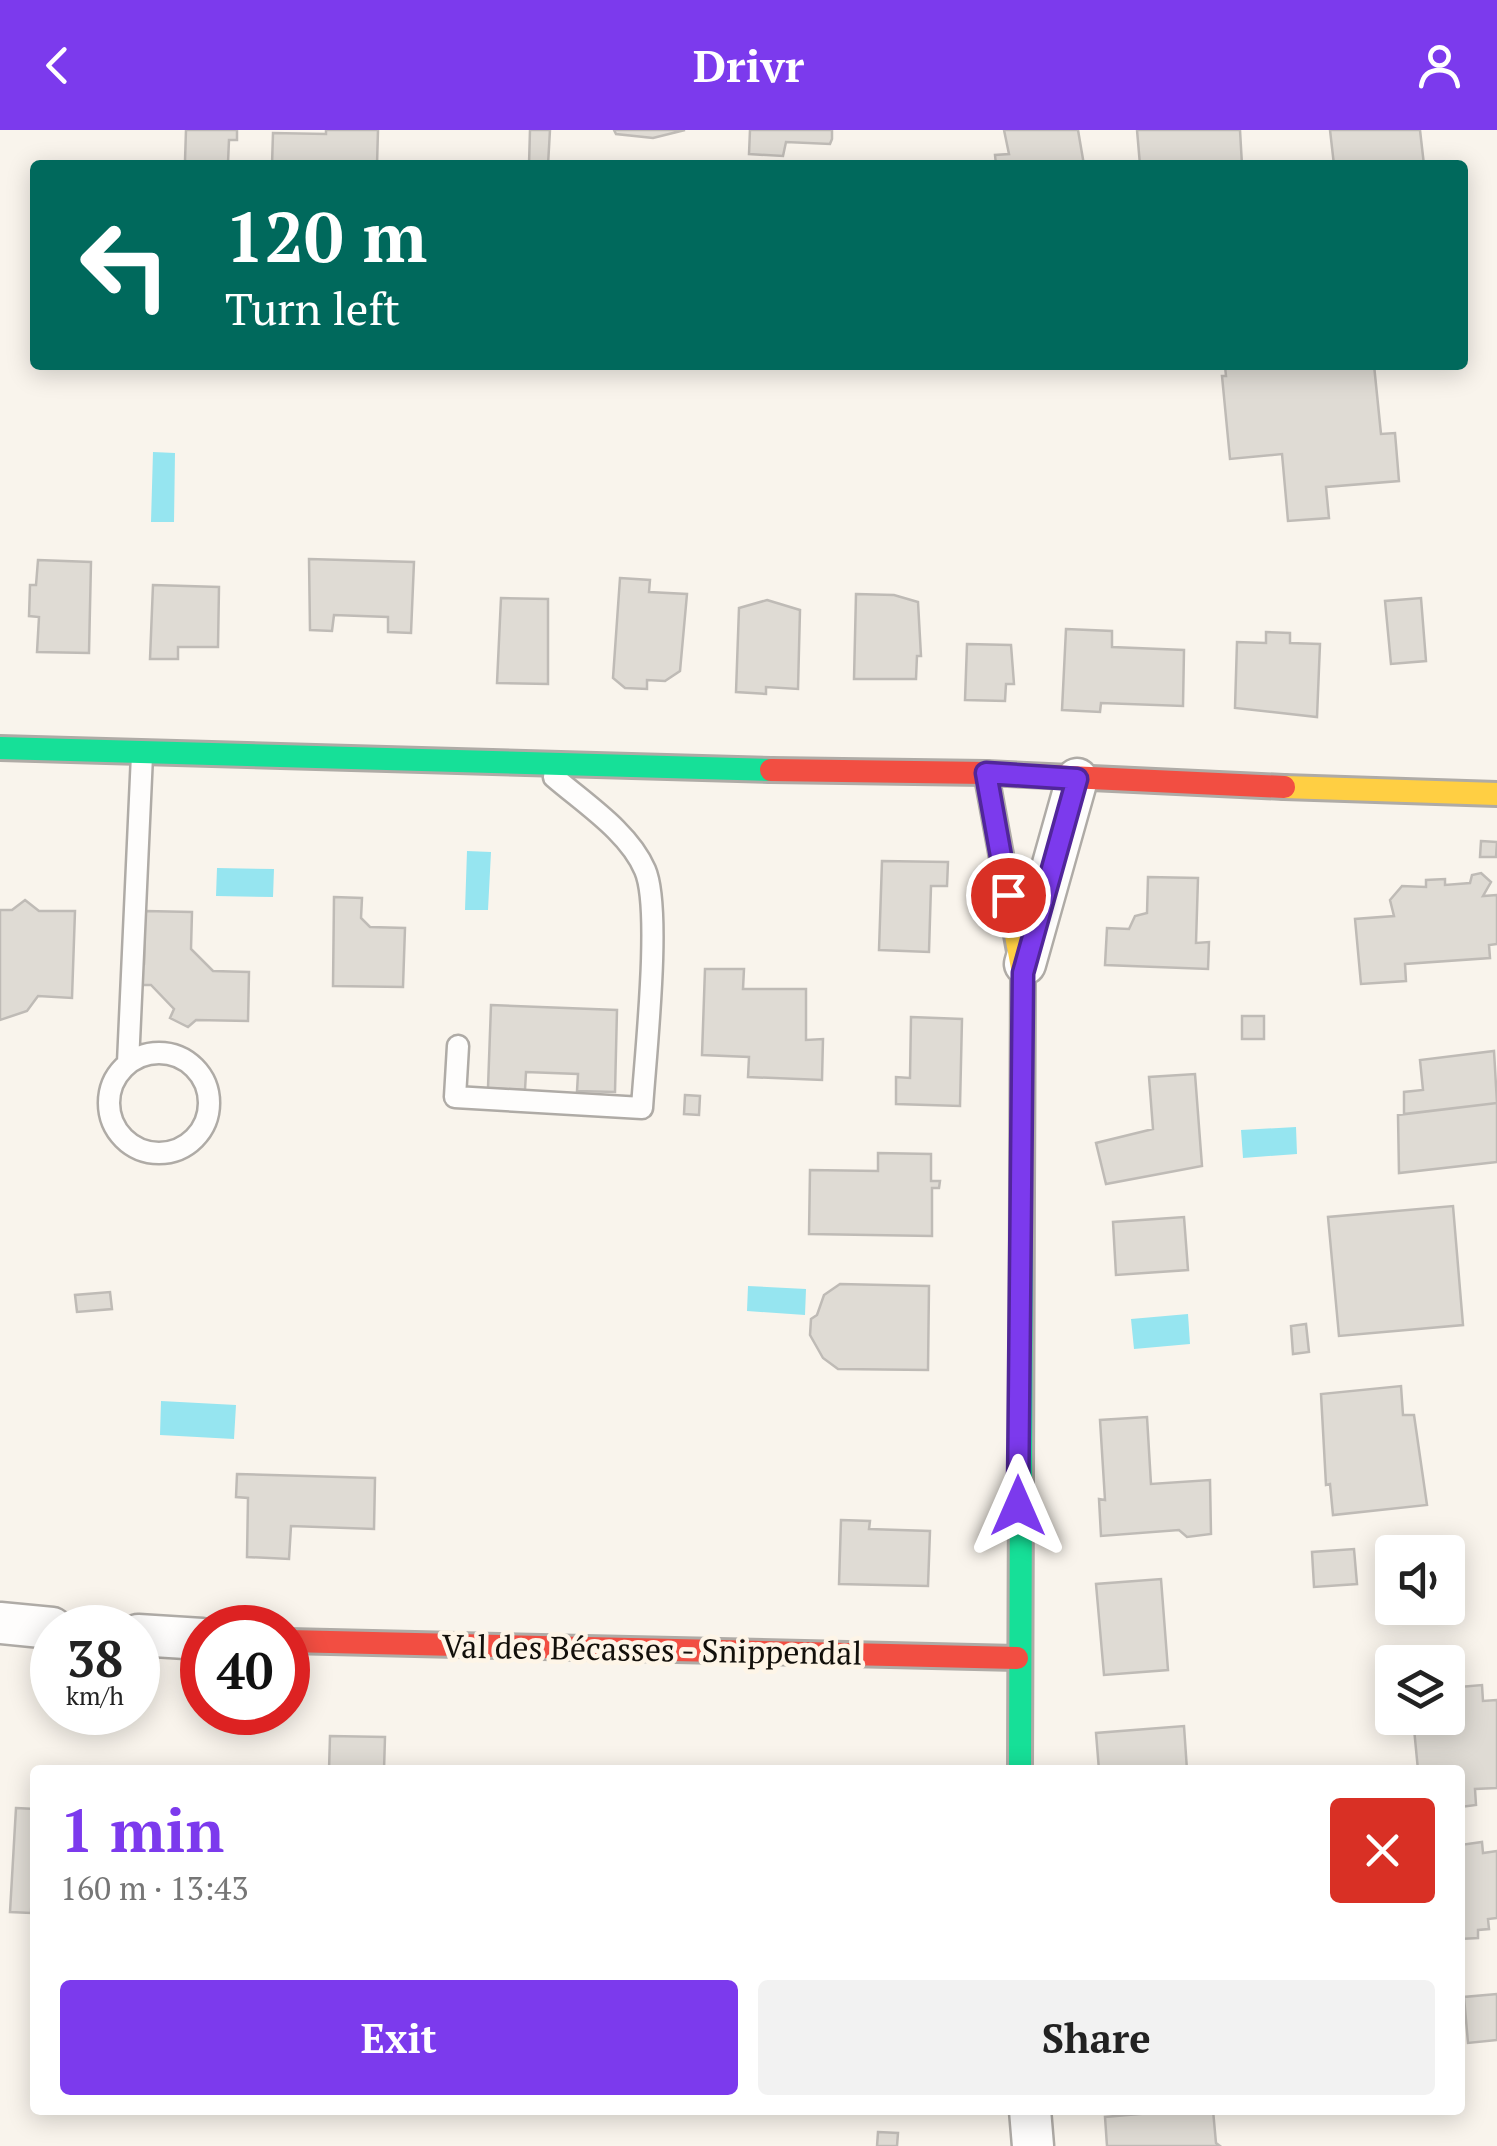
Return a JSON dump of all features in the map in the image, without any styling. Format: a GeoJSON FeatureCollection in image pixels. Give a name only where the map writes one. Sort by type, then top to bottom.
{"type":"FeatureCollection","features":[{"type":"Feature","properties":{"kind":"street"},"geometry":{"type":"LineString","coordinates":[[0,748],[541,766],[986,773],[1077,779],[1491,789]]}},
{"type":"Feature","properties":{"kind":"street"},"geometry":{"type":"LineString","coordinates":[[986,773],[1023,973],[1017,1658],[1020,1765]]}},
{"type":"Feature","properties":{"kind":"street"},"geometry":{"type":"LineString","coordinates":[[1023,973],[1077,779]]}},
{"type":"Feature","properties":{"kind":"street"},"geometry":{"type":"LineString","coordinates":[[0,1623],[30,1626]]}},
{"type":"Feature","properties":{"kind":"street","name":"Val des Bécasses - Snippendal"},"geometry":{"type":"LineString","coordinates":[[310,1642],[1017,1658]]}},
{"type":"Feature","properties":{"kind":"street"},"geometry":{"type":"LineString","coordinates":[[1031,2115],[1034,2146]]}},
{"type":"Feature","properties":{"kind":"lane"},"geometry":{"type":"LineString","coordinates":[[128,1062],[160,1052],[191,1064],[202,1076],[209,1110],[194,1139],[180,1148],[148,1152],[120,1136],[112,1122],[110,1089],[128,1062],[142,753]]}},
{"type":"Feature","properties":{"kind":"lane"},"geometry":{"type":"LineString","coordinates":[[458,1046],[454,1097],[642,1108],[652,903],[645,869],[612,827],[541,766]]}},
{"type":"Feature","properties":{"kind":"water"},"geometry":{"type":"Polygon","coordinates":[[[153,452],[175,453],[174,522],[151,522],[153,452]]]}},
{"type":"Feature","properties":{"kind":"water"},"geometry":{"type":"Polygon","coordinates":[[[467,851],[491,852],[488,910],[465,910],[467,851]]]}},
{"type":"Feature","properties":{"kind":"water"},"geometry":{"type":"Polygon","coordinates":[[[217,868],[274,869],[273,897],[216,896],[217,868]]]}},
{"type":"Feature","properties":{"kind":"water"},"geometry":{"type":"Polygon","coordinates":[[[1296,1127],[1297,1154],[1243,1158],[1241,1130],[1296,1127]]]}},
{"type":"Feature","properties":{"kind":"water"},"geometry":{"type":"Polygon","coordinates":[[[748,1286],[806,1289],[805,1315],[747,1311],[748,1286]]]}},
{"type":"Feature","properties":{"kind":"water"},"geometry":{"type":"Polygon","coordinates":[[[1188,1314],[1190,1344],[1134,1349],[1131,1319],[1188,1314]]]}},
{"type":"Feature","properties":{"kind":"water"},"geometry":{"type":"Polygon","coordinates":[[[161,1401],[236,1405],[234,1439],[160,1435],[161,1401]]]}},
{"type":"Feature","properties":{"kind":"building"},"geometry":{"type":"Polygon","coordinates":[[[186,130],[237,130],[237,140],[229,140],[228,160],[185,160],[186,130]]]}},
{"type":"Feature","properties":{"kind":"building"},"geometry":{"type":"Polygon","coordinates":[[[326,130],[378,130],[377,160],[272,160],[273,133],[326,134],[326,130]]]}},
{"type":"Feature","properties":{"kind":"building"},"geometry":{"type":"Polygon","coordinates":[[[530,130],[550,130],[548,160],[529,160],[530,130]]]}},
{"type":"Feature","properties":{"kind":"building"},"geometry":{"type":"Polygon","coordinates":[[[614,130],[685,130],[653,138],[616,134],[614,130]]]}},
{"type":"Feature","properties":{"kind":"building"},"geometry":{"type":"Polygon","coordinates":[[[750,130],[832,130],[832,139],[830,144],[786,142],[783,156],[749,154],[750,130]]]}},
{"type":"Feature","properties":{"kind":"building"},"geometry":{"type":"Polygon","coordinates":[[[1004,130],[1078,130],[1083,160],[996,160],[995,155],[1009,154],[1004,130]]]}},
{"type":"Feature","properties":{"kind":"building"},"geometry":{"type":"Polygon","coordinates":[[[1137,130],[1240,130],[1242,160],[1140,160],[1137,130]]]}},
{"type":"Feature","properties":{"kind":"building"},"geometry":{"type":"Polygon","coordinates":[[[1330,130],[1420,130],[1423,160],[1333,160],[1330,130]]]}},
{"type":"Feature","properties":{"kind":"building"},"geometry":{"type":"Polygon","coordinates":[[[1225,370],[1375,370],[1381,434],[1395,433],[1399,481],[1326,487],[1329,518],[1288,521],[1282,454],[1230,459],[1222,376],[1226,376],[1225,370]]]}},
{"type":"Feature","properties":{"kind":"building"},"geometry":{"type":"Polygon","coordinates":[[[309,559],[414,562],[411,633],[388,632],[388,617],[334,615],[332,631],[310,630],[309,559]]]}},
{"type":"Feature","properties":{"kind":"building"},"geometry":{"type":"Polygon","coordinates":[[[38,560],[91,562],[89,653],[37,652],[39,617],[29,616],[30,585],[36,585],[38,560]]]}},
{"type":"Feature","properties":{"kind":"building"},"geometry":{"type":"Polygon","coordinates":[[[620,578],[650,580],[649,592],[687,594],[680,671],[665,681],[647,680],[647,689],[625,688],[613,678],[620,578]]]}},
{"type":"Feature","properties":{"kind":"building"},"geometry":{"type":"Polygon","coordinates":[[[153,585],[219,587],[218,647],[178,647],[178,659],[150,659],[153,585]]]}},
{"type":"Feature","properties":{"kind":"building"},"geometry":{"type":"Polygon","coordinates":[[[856,594],[894,595],[918,602],[921,656],[917,656],[916,679],[854,679],[856,594]]]}},
{"type":"Feature","properties":{"kind":"building"},"geometry":{"type":"Polygon","coordinates":[[[501,598],[548,599],[548,684],[497,683],[501,598]]]}},
{"type":"Feature","properties":{"kind":"building"},"geometry":{"type":"Polygon","coordinates":[[[1421,598],[1426,661],[1391,664],[1385,601],[1421,598]]]}},
{"type":"Feature","properties":{"kind":"building"},"geometry":{"type":"Polygon","coordinates":[[[767,600],[800,610],[798,689],[766,687],[766,694],[736,692],[739,608],[767,600]]]}},
{"type":"Feature","properties":{"kind":"building"},"geometry":{"type":"Polygon","coordinates":[[[1066,629],[1112,631],[1112,647],[1184,650],[1183,706],[1101,703],[1100,712],[1062,710],[1066,629]]]}},
{"type":"Feature","properties":{"kind":"building"},"geometry":{"type":"Polygon","coordinates":[[[1266,632],[1290,633],[1290,643],[1320,644],[1317,717],[1235,708],[1237,642],[1266,643],[1266,632]]]}},
{"type":"Feature","properties":{"kind":"building"},"geometry":{"type":"Polygon","coordinates":[[[967,644],[1011,645],[1014,684],[1006,684],[1005,701],[965,700],[967,644]]]}},
{"type":"Feature","properties":{"kind":"building"},"geometry":{"type":"Polygon","coordinates":[[[1481,841],[1497,842],[1496,857],[1480,857],[1481,841]]]}},
{"type":"Feature","properties":{"kind":"building"},"geometry":{"type":"Polygon","coordinates":[[[882,861],[948,862],[947,886],[931,886],[929,952],[879,950],[882,861]]]}},
{"type":"Feature","properties":{"kind":"building"},"geometry":{"type":"Polygon","coordinates":[[[1481,873],[1491,882],[1483,896],[1497,895],[1497,944],[1489,945],[1490,958],[1405,964],[1406,981],[1361,984],[1355,919],[1394,916],[1390,900],[1402,886],[1426,887],[1426,880],[1445,879],[1445,885],[1470,883],[1472,875],[1481,873]]]}},
{"type":"Feature","properties":{"kind":"building"},"geometry":{"type":"Polygon","coordinates":[[[1148,877],[1198,878],[1196,943],[1209,942],[1208,969],[1105,965],[1107,928],[1129,929],[1135,916],[1147,913],[1148,877]]]}},
{"type":"Feature","properties":{"kind":"building"},"geometry":{"type":"Polygon","coordinates":[[[334,897],[362,898],[361,918],[370,927],[405,928],[403,987],[333,986],[334,897]]]}},
{"type":"Feature","properties":{"kind":"building"},"geometry":{"type":"Polygon","coordinates":[[[25,900],[39,911],[75,911],[72,998],[38,996],[27,1011],[0,1020],[0,910],[12,910],[25,900]]]}},
{"type":"Feature","properties":{"kind":"building"},"geometry":{"type":"Polygon","coordinates":[[[145,911],[192,912],[191,949],[213,971],[249,972],[248,1021],[196,1020],[188,1027],[170,1018],[174,1009],[151,985],[140,985],[135,970],[144,964],[145,911]]]}},
{"type":"Feature","properties":{"kind":"building"},"geometry":{"type":"Polygon","coordinates":[[[705,969],[744,969],[743,989],[806,989],[806,1040],[823,1039],[822,1080],[748,1077],[749,1057],[702,1055],[705,969]]]}},
{"type":"Feature","properties":{"kind":"building"},"geometry":{"type":"Polygon","coordinates":[[[491,1005],[617,1010],[615,1092],[577,1091],[578,1074],[526,1072],[525,1090],[488,1088],[491,1005]]]}},
{"type":"Feature","properties":{"kind":"building"},"geometry":{"type":"Polygon","coordinates":[[[1242,1016],[1264,1016],[1264,1039],[1242,1039],[1242,1016]]]}},
{"type":"Feature","properties":{"kind":"building"},"geometry":{"type":"Polygon","coordinates":[[[911,1017],[962,1019],[960,1106],[896,1104],[896,1077],[910,1078],[911,1017]]]}},
{"type":"Feature","properties":{"kind":"building"},"geometry":{"type":"Polygon","coordinates":[[[1494,1051],[1497,1103],[1404,1114],[1404,1092],[1423,1090],[1420,1060],[1494,1051]]]}},
{"type":"Feature","properties":{"kind":"building"},"geometry":{"type":"Polygon","coordinates":[[[1195,1074],[1202,1166],[1106,1184],[1096,1143],[1153,1129],[1149,1077],[1195,1074]]]}},
{"type":"Feature","properties":{"kind":"building"},"geometry":{"type":"Polygon","coordinates":[[[685,1095],[700,1096],[699,1115],[684,1114],[685,1095]]]}},
{"type":"Feature","properties":{"kind":"building"},"geometry":{"type":"Polygon","coordinates":[[[1497,1103],[1497,1162],[1399,1173],[1398,1115],[1497,1103]]]}},
{"type":"Feature","properties":{"kind":"building"},"geometry":{"type":"Polygon","coordinates":[[[878,1153],[931,1154],[931,1181],[940,1181],[939,1188],[932,1188],[932,1236],[809,1234],[810,1170],[878,1171],[878,1153]]]}},
{"type":"Feature","properties":{"kind":"building"},"geometry":{"type":"Polygon","coordinates":[[[1453,1206],[1463,1325],[1339,1336],[1328,1217],[1453,1206]]]}},
{"type":"Feature","properties":{"kind":"building"},"geometry":{"type":"Polygon","coordinates":[[[1184,1217],[1188,1270],[1116,1275],[1113,1222],[1184,1217]]]}},
{"type":"Feature","properties":{"kind":"building"},"geometry":{"type":"Polygon","coordinates":[[[840,1284],[929,1286],[928,1370],[838,1369],[823,1358],[810,1335],[811,1319],[817,1315],[824,1295],[840,1284]]]}},
{"type":"Feature","properties":{"kind":"building"},"geometry":{"type":"Polygon","coordinates":[[[110,1292],[112,1309],[77,1312],[75,1295],[110,1292]]]}},
{"type":"Feature","properties":{"kind":"building"},"geometry":{"type":"Polygon","coordinates":[[[1306,1324],[1309,1352],[1293,1354],[1291,1326],[1306,1324]]]}},
{"type":"Feature","properties":{"kind":"building"},"geometry":{"type":"Polygon","coordinates":[[[1401,1386],[1403,1415],[1414,1415],[1427,1505],[1333,1515],[1330,1484],[1326,1485],[1321,1394],[1401,1386]]]}},
{"type":"Feature","properties":{"kind":"building"},"geometry":{"type":"Polygon","coordinates":[[[1147,1417],[1151,1484],[1210,1480],[1211,1534],[1187,1537],[1179,1530],[1101,1536],[1099,1499],[1105,1500],[1100,1420],[1147,1417]]]}},
{"type":"Feature","properties":{"kind":"building"},"geometry":{"type":"Polygon","coordinates":[[[237,1474],[375,1478],[374,1529],[291,1526],[289,1559],[247,1557],[248,1498],[236,1497],[237,1474]]]}},
{"type":"Feature","properties":{"kind":"building"},"geometry":{"type":"Polygon","coordinates":[[[841,1520],[870,1521],[869,1529],[930,1531],[928,1586],[839,1584],[841,1520]]]}},
{"type":"Feature","properties":{"kind":"building"},"geometry":{"type":"Polygon","coordinates":[[[1354,1549],[1357,1584],[1314,1587],[1312,1552],[1354,1549]]]}},
{"type":"Feature","properties":{"kind":"building"},"geometry":{"type":"Polygon","coordinates":[[[1161,1579],[1168,1670],[1104,1675],[1096,1584],[1161,1579]]]}},
{"type":"Feature","properties":{"kind":"building"},"geometry":{"type":"Polygon","coordinates":[[[1482,1685],[1483,1701],[1497,1700],[1497,1788],[1475,1789],[1476,1805],[1465,1806],[1465,1765],[1418,1765],[1415,1735],[1465,1735],[1465,1686],[1482,1685]]]}},
{"type":"Feature","properties":{"kind":"building"},"geometry":{"type":"Polygon","coordinates":[[[1184,1726],[1187,1765],[1099,1765],[1096,1733],[1184,1726]]]}},
{"type":"Feature","properties":{"kind":"building"},"geometry":{"type":"Polygon","coordinates":[[[330,1736],[385,1737],[384,1765],[329,1765],[330,1736]]]}},
{"type":"Feature","properties":{"kind":"building"},"geometry":{"type":"Polygon","coordinates":[[[16,1808],[30,1809],[30,1913],[10,1912],[16,1808]]]}},
{"type":"Feature","properties":{"kind":"building"},"geometry":{"type":"Polygon","coordinates":[[[1482,1842],[1483,1853],[1497,1851],[1497,1918],[1488,1919],[1489,1929],[1478,1930],[1478,1938],[1465,1939],[1465,1844],[1482,1842]]]}},
{"type":"Feature","properties":{"kind":"building"},"geometry":{"type":"Polygon","coordinates":[[[1497,1994],[1497,2040],[1468,2043],[1465,1997],[1497,1994]]]}},
{"type":"Feature","properties":{"kind":"building"},"geometry":{"type":"Polygon","coordinates":[[[1213,2115],[1216,2143],[1220,2146],[1107,2146],[1105,2117],[1213,2115]]]}},
{"type":"Feature","properties":{"kind":"building"},"geometry":{"type":"Polygon","coordinates":[[[878,2132],[898,2133],[897,2146],[877,2146],[878,2132]]]}},
{"type":"Feature","properties":{"kind":"traffic: fast"},"geometry":{"type":"LineString","coordinates":[[0,748],[771,770]]}},
{"type":"Feature","properties":{"kind":"traffic: fast"},"geometry":{"type":"LineString","coordinates":[[1020,1765],[1022,1191]]}},
{"type":"Feature","properties":{"kind":"traffic: slow"},"geometry":{"type":"LineString","coordinates":[[986,773],[1023,973],[1022,1191]]}},
{"type":"Feature","properties":{"kind":"traffic: slow"},"geometry":{"type":"LineString","coordinates":[[1284,787],[1497,794]]}},
{"type":"Feature","properties":{"kind":"traffic: jam"},"geometry":{"type":"LineString","coordinates":[[771,770],[986,773],[1284,787]]}},
{"type":"Feature","properties":{"kind":"traffic: jam"},"geometry":{"type":"LineString","coordinates":[[310,1642],[1017,1658]]}},
{"type":"Feature","properties":{"kind":"route"},"geometry":{"type":"LineString","coordinates":[[1008,895],[986,773],[1077,779],[1023,973],[1018,1506]]}}]}
